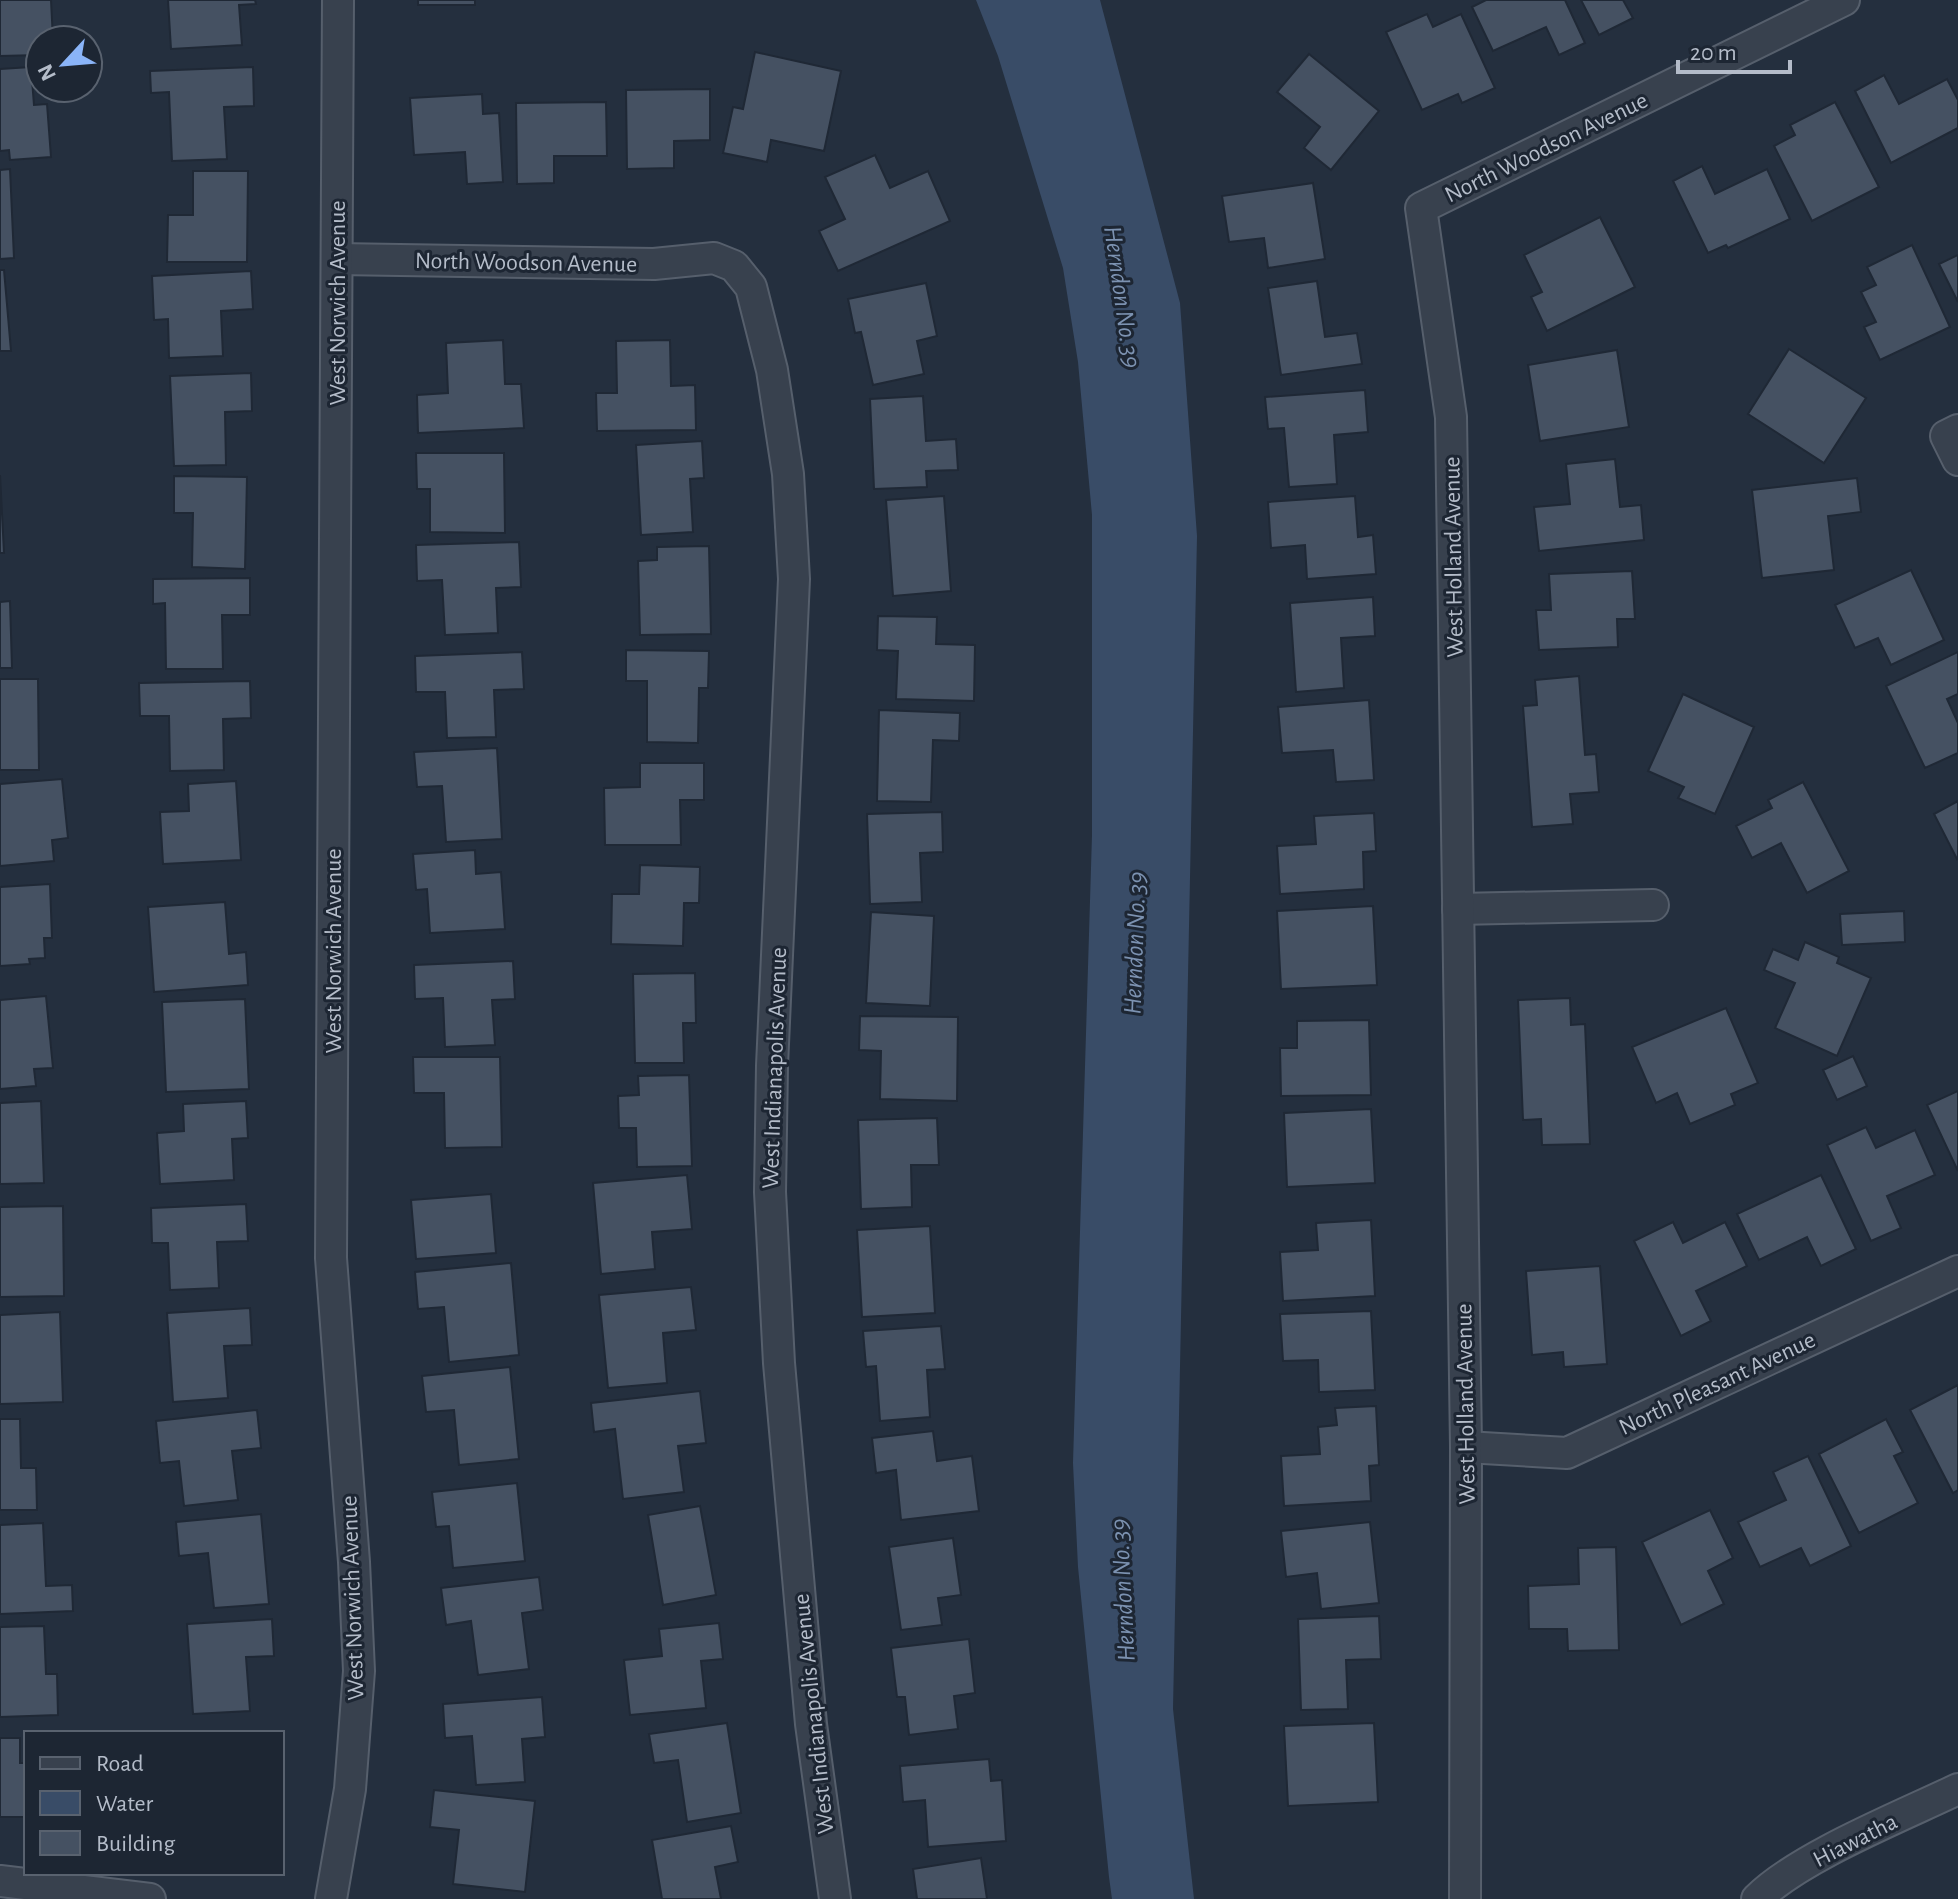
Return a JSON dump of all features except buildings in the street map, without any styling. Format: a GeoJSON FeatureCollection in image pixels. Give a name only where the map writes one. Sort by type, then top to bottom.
{"type":"FeatureCollection","features":[{"type":"Feature","properties":{"kind":"street","name":"West Norwich Avenue"},"geometry":{"type":"LineString","coordinates":[[331,1899],[350,1789],[359,1671],[331,1258],[338,0]]}},
{"type":"Feature","properties":{"kind":"street","name":"North Woodson Avenue"},"geometry":{"type":"LineString","coordinates":[[1421,208],[1844,0]]}},
{"type":"Feature","properties":{"kind":"street","name":"West Holland Avenue"},"geometry":{"type":"LineString","coordinates":[[1421,208],[1451,417],[1466,1447],[1465,1899]]}},
{"type":"Feature","properties":{"kind":"street","name":"North Woodson Avenue"},"geometry":{"type":"LineString","coordinates":[[337,259],[654,264],[714,258]]}},
{"type":"Feature","properties":{"kind":"street","name":"West Indianapolis Avenue"},"geometry":{"type":"LineString","coordinates":[[714,258],[734,266],[751,287],[772,370],[788,474],[794,579],[772,1066],[770,1192],[780,1379],[811,1724],[835,1899]]}},
{"type":"Feature","properties":{"kind":"street"},"geometry":{"type":"LineString","coordinates":[[1458,909],[1653,905]]}},
{"type":"Feature","properties":{"kind":"street","name":"North Pleasant Avenue"},"geometry":{"type":"LineString","coordinates":[[1466,1447],[1567,1453],[1958,1271]]}},
{"type":"Feature","properties":{"kind":"street","name":"Hiawatha"},"geometry":{"type":"LineString","coordinates":[[1757,1899],[1769,1887],[1807,1864],[1958,1789]]}},
{"type":"Feature","properties":{"kind":"street"},"geometry":{"type":"LineString","coordinates":[[0,1881],[150,1899]]}},
{"type":"Feature","properties":{"kind":"water","name":"Herndon No. 39"},"geometry":{"type":"Polygon","coordinates":[[[976,0],[1100,0],[1180,303],[1197,536],[1173,1709],[1194,1899],[1112,1899],[1109,1877],[1078,1567],[1073,1463],[1092,835],[1092,515],[1078,362],[1063,268],[998,56],[976,0]]]}}]}
